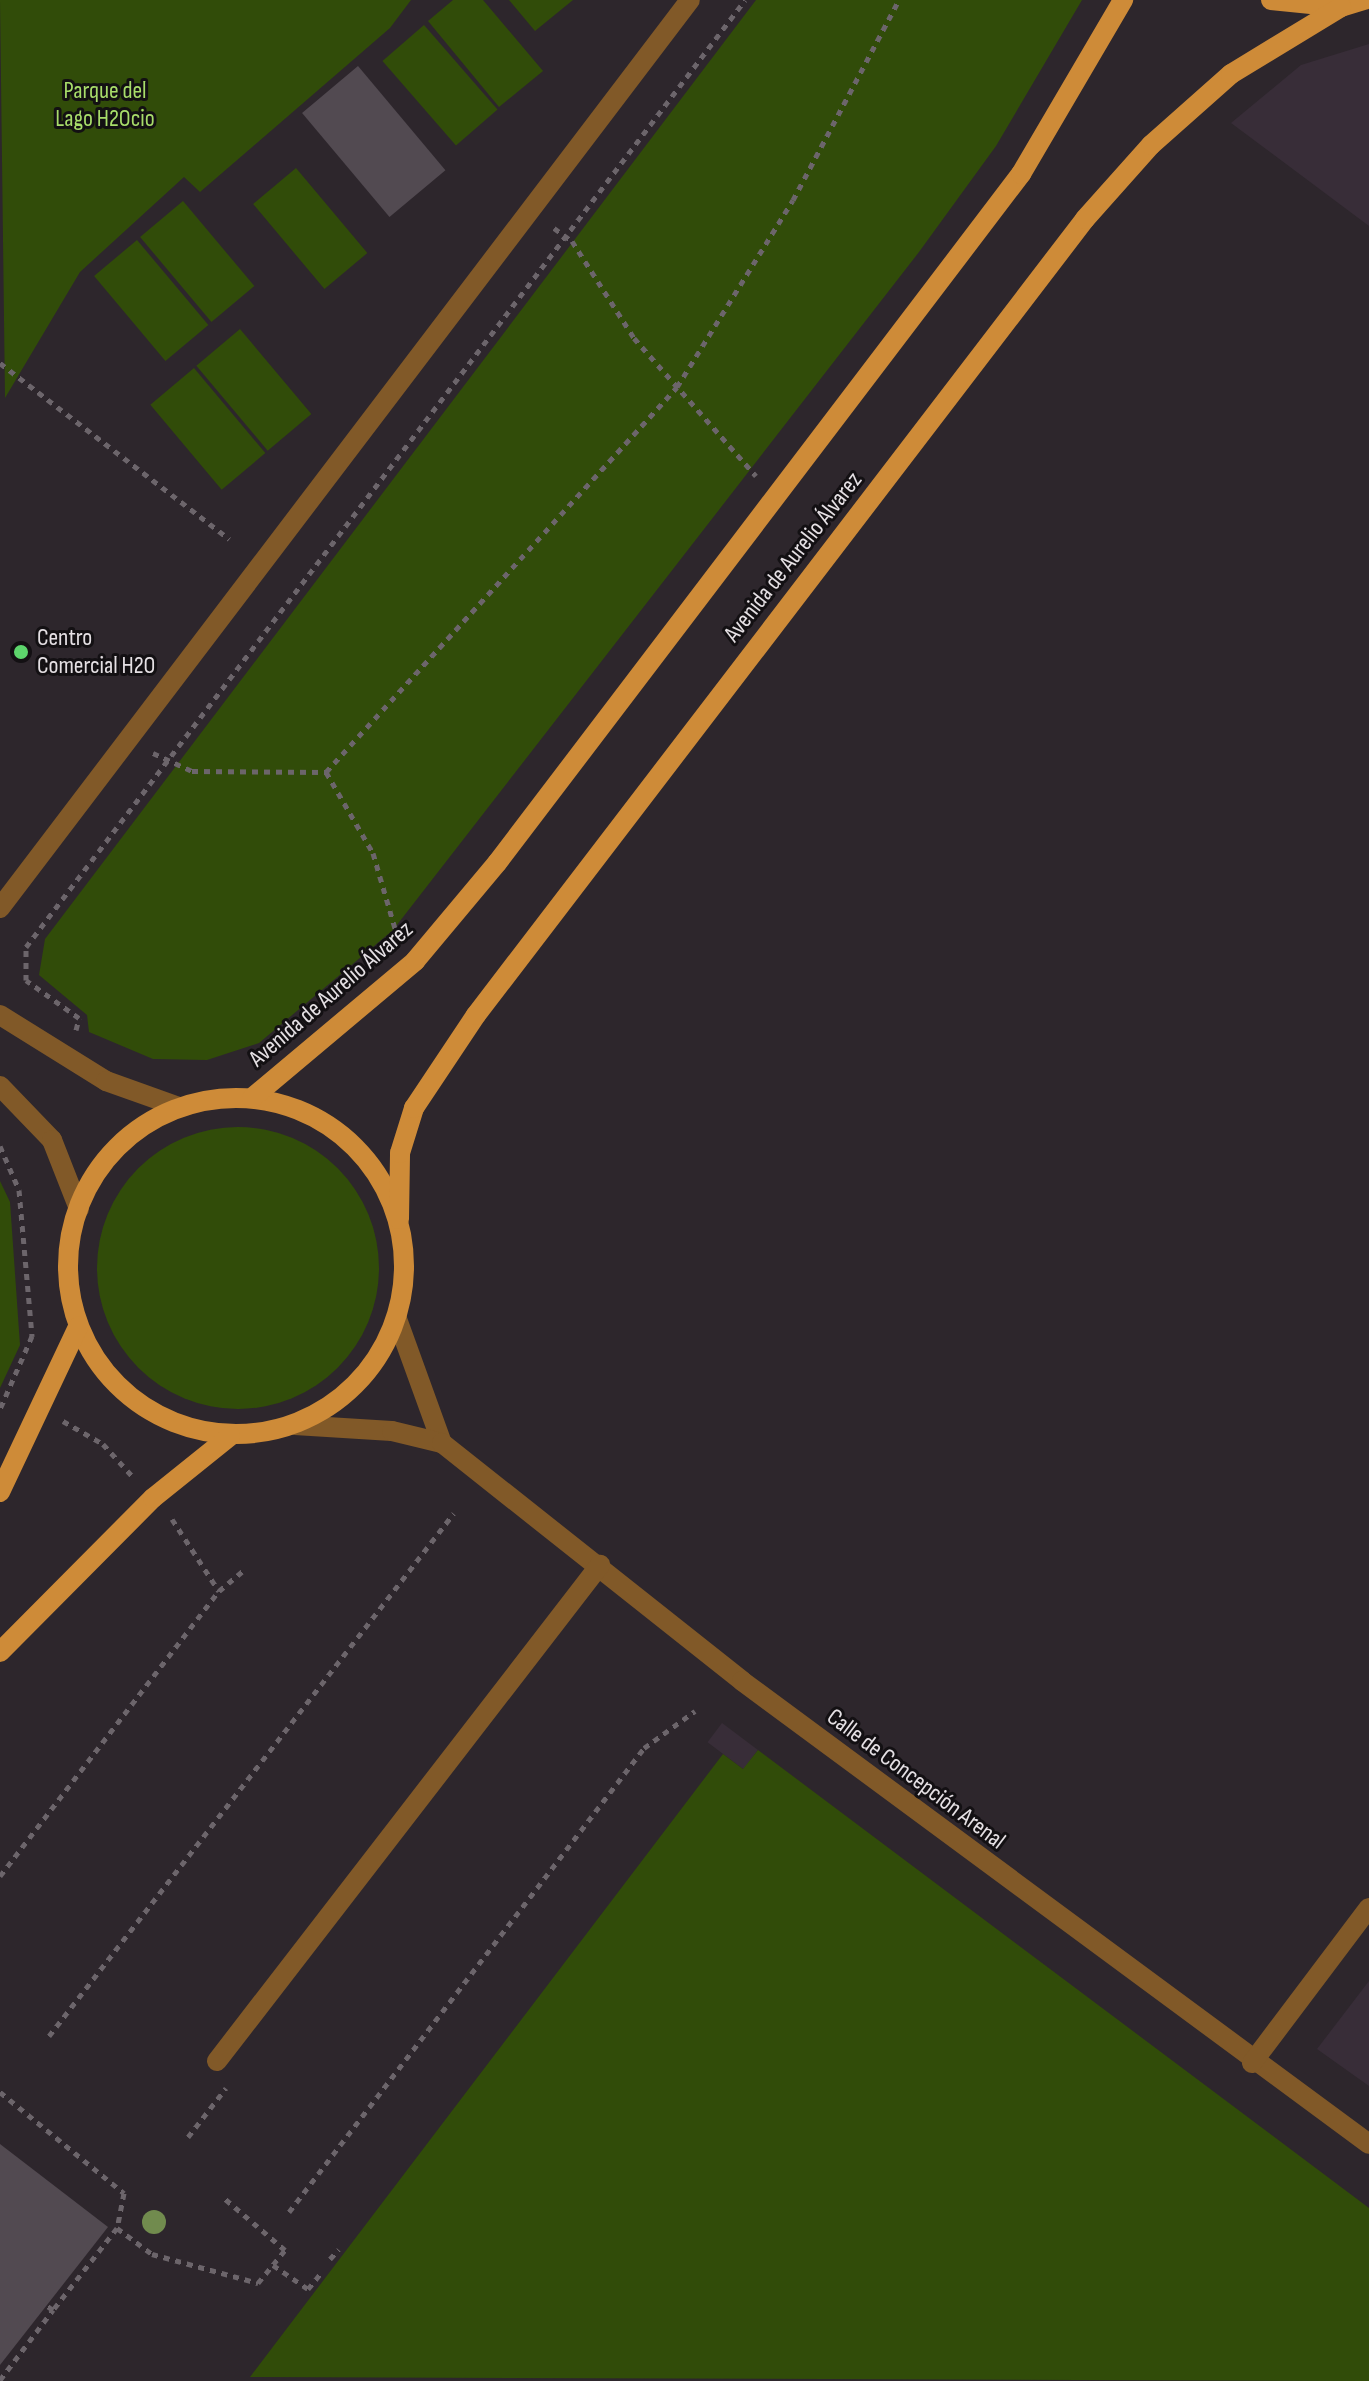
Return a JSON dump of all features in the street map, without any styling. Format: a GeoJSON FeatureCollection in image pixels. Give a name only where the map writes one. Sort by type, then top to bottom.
{"type":"FeatureCollection","features":[{"type":"Feature","properties":{"kind":"main road","name":"Avenida de Aurelio Álvarez"},"geometry":{"type":"LineString","coordinates":[[252,1098],[415,961],[497,863],[1021,174],[1123,0]]}},
{"type":"Feature","properties":{"kind":"main road"},"geometry":{"type":"LineString","coordinates":[[1271,0],[1341,7],[1364,0]]}},
{"type":"Feature","properties":{"kind":"main road","name":"Avenida de Aurelio Álvarez"},"geometry":{"type":"LineString","coordinates":[[399,1219],[400,1153],[414,1108],[476,1015],[1085,219],[1151,145],[1231,74],[1341,7]]}},
{"type":"Feature","properties":{"kind":"main road"},"geometry":{"type":"LineString","coordinates":[[252,1098],[295,1108],[351,1142],[379,1175],[399,1219],[405,1265],[397,1319],[372,1367],[337,1403],[295,1425],[230,1436],[182,1427],[138,1404],[103,1371],[78,1327],[68,1278],[79,1209],[113,1152],[179,1107],[252,1098]]}},
{"type":"Feature","properties":{"kind":"main road"},"geometry":{"type":"LineString","coordinates":[[0,1492],[78,1327]]}},
{"type":"Feature","properties":{"kind":"main road"},"geometry":{"type":"LineString","coordinates":[[0,1652],[153,1498],[230,1436]]}},
{"type":"Feature","properties":{"kind":"street"},"geometry":{"type":"LineString","coordinates":[[0,908],[690,0]]}},
{"type":"Feature","properties":{"kind":"street"},"geometry":{"type":"LineString","coordinates":[[0,1015],[62,1057],[179,1107]]}},
{"type":"Feature","properties":{"kind":"street"},"geometry":{"type":"LineString","coordinates":[[0,1086],[24,1107],[52,1140],[79,1209]]}},
{"type":"Feature","properties":{"kind":"street"},"geometry":{"type":"LineString","coordinates":[[397,1319],[442,1443]]}},
{"type":"Feature","properties":{"kind":"street","name":"Calle de Concepción Arenal"},"geometry":{"type":"LineString","coordinates":[[295,1425],[392,1431],[442,1443],[600,1565],[742,1681],[1252,2063],[1369,2144]]}},
{"type":"Feature","properties":{"kind":"street"},"geometry":{"type":"LineString","coordinates":[[217,2061],[600,1565]]}},
{"type":"Feature","properties":{"kind":"street"},"geometry":{"type":"LineString","coordinates":[[1252,2063],[1369,1908]]}},
{"type":"Feature","properties":{"kind":"path"},"geometry":{"type":"LineString","coordinates":[[62,1057],[79,1018],[26,980],[26,947],[745,0]]}},
{"type":"Feature","properties":{"kind":"path"},"geometry":{"type":"LineString","coordinates":[[153,753],[166,763],[192,771],[326,772],[677,387],[793,200],[899,0]]}},
{"type":"Feature","properties":{"kind":"path"},"geometry":{"type":"LineString","coordinates":[[553,227],[566,236],[677,387],[758,477]]}},
{"type":"Feature","properties":{"kind":"path"},"geometry":{"type":"LineString","coordinates":[[0,363],[229,539]]}},
{"type":"Feature","properties":{"kind":"path"},"geometry":{"type":"LineString","coordinates":[[326,772],[373,853],[397,935]]}},
{"type":"Feature","properties":{"kind":"path"},"geometry":{"type":"LineString","coordinates":[[0,1409],[32,1336],[19,1190],[0,1144],[24,1107]]}},
{"type":"Feature","properties":{"kind":"path"},"geometry":{"type":"LineString","coordinates":[[49,2036],[454,1513]]}},
{"type":"Feature","properties":{"kind":"path"},"geometry":{"type":"LineString","coordinates":[[0,1876],[219,1591],[244,1570]]}},
{"type":"Feature","properties":{"kind":"path"},"geometry":{"type":"LineString","coordinates":[[289,2212],[644,1748],[695,1711]]}},
{"type":"Feature","properties":{"kind":"path"},"geometry":{"type":"LineString","coordinates":[[0,2092],[124,2193],[117,2228],[0,2380]]}},
{"type":"Feature","properties":{"kind":"path"},"geometry":{"type":"LineString","coordinates":[[117,2228],[152,2254],[258,2283],[285,2250],[223,2197]]}},
{"type":"Feature","properties":{"kind":"path"},"geometry":{"type":"LineString","coordinates":[[330,2259],[339,2249]]}},
{"type":"Feature","properties":{"kind":"path"},"geometry":{"type":"LineString","coordinates":[[273,2265],[308,2289],[320,2274]]}},
{"type":"Feature","properties":{"kind":"path"},"geometry":{"type":"LineString","coordinates":[[46,2305],[53,2310]]}},
{"type":"Feature","properties":{"kind":"shaded area"},"geometry":{"type":"Polygon","coordinates":[[[1369,44],[1369,226],[1231,123],[1301,65],[1369,44]]]}},
{"type":"Feature","properties":{"kind":"shaded area"},"geometry":{"type":"Polygon","coordinates":[[[722,1723],[758,1750],[743,1769],[708,1742],[722,1723]]]}},
{"type":"Feature","properties":{"kind":"shaded area"},"geometry":{"type":"Polygon","coordinates":[[[1369,1981],[1369,2086],[1317,2049],[1369,1981]]]}},
{"type":"Feature","properties":{"kind":"green space","name":"Parque del Lago H2Ocio"},"geometry":{"type":"Polygon","coordinates":[[[0,0],[411,0],[390,28],[200,192],[184,177],[80,272],[5,398],[0,0]]]}},
{"type":"Feature","properties":{"kind":"green space"},"geometry":{"type":"Polygon","coordinates":[[[453,0],[483,0],[543,71],[499,107],[428,21],[453,0]]]}},
{"type":"Feature","properties":{"kind":"green space"},"geometry":{"type":"Polygon","coordinates":[[[509,0],[573,0],[535,31],[509,0]]]}},
{"type":"Feature","properties":{"kind":"green space"},"geometry":{"type":"Polygon","coordinates":[[[756,0],[1082,0],[996,146],[919,252],[393,930],[259,1043],[207,1060],[153,1059],[89,1032],[87,1015],[39,975],[45,939],[756,0]]]}},
{"type":"Feature","properties":{"kind":"green space"},"geometry":{"type":"Polygon","coordinates":[[[424,25],[497,110],[456,146],[382,61],[424,25]]]}},
{"type":"Feature","properties":{"kind":"green space"},"geometry":{"type":"Polygon","coordinates":[[[296,168],[367,253],[324,289],[253,204],[296,168]]]}},
{"type":"Feature","properties":{"kind":"green space"},"geometry":{"type":"Polygon","coordinates":[[[183,201],[254,286],[211,322],[140,237],[183,201]]]}},
{"type":"Feature","properties":{"kind":"green space"},"geometry":{"type":"Polygon","coordinates":[[[137,240],[208,325],[165,361],[94,276],[137,240]]]}},
{"type":"Feature","properties":{"kind":"green space"},"geometry":{"type":"Polygon","coordinates":[[[240,329],[311,414],[268,451],[196,366],[240,329]]]}},
{"type":"Feature","properties":{"kind":"green space"},"geometry":{"type":"Polygon","coordinates":[[[194,368],[265,453],[222,490],[150,405],[194,368]]]}},
{"type":"Feature","properties":{"kind":"green space"},"geometry":{"type":"Polygon","coordinates":[[[238,1127],[265,1130],[292,1138],[327,1159],[347,1179],[368,1214],[376,1241],[379,1268],[376,1295],[368,1322],[347,1357],[327,1377],[292,1398],[265,1406],[238,1409],[211,1406],[184,1398],[149,1377],[129,1357],[108,1322],[100,1295],[97,1268],[100,1241],[108,1214],[129,1179],[149,1159],[184,1138],[211,1130],[238,1127]]]}},
{"type":"Feature","properties":{"kind":"green space"},"geometry":{"type":"Polygon","coordinates":[[[0,1181],[10,1202],[20,1345],[0,1388],[0,1181]]]}},
{"type":"Feature","properties":{"kind":"green space"},"geometry":{"type":"Polygon","coordinates":[[[758,1750],[1369,2208],[1369,2381],[250,2377],[723,1754],[743,1769],[758,1750]]]}},
{"type":"Feature","properties":{"kind":"building"},"geometry":{"type":"Polygon","coordinates":[[[358,66],[445,170],[389,217],[302,113],[358,66]]]}},
{"type":"Feature","properties":{"kind":"building"},"geometry":{"type":"Polygon","coordinates":[[[0,2144],[108,2227],[0,2365],[0,2144]]]}},
{"type":"Feature","properties":{"kind":"place","name":"Centro Comercial H2O"},"geometry":{"type":"Point","coordinates":[21,652]}}]}
